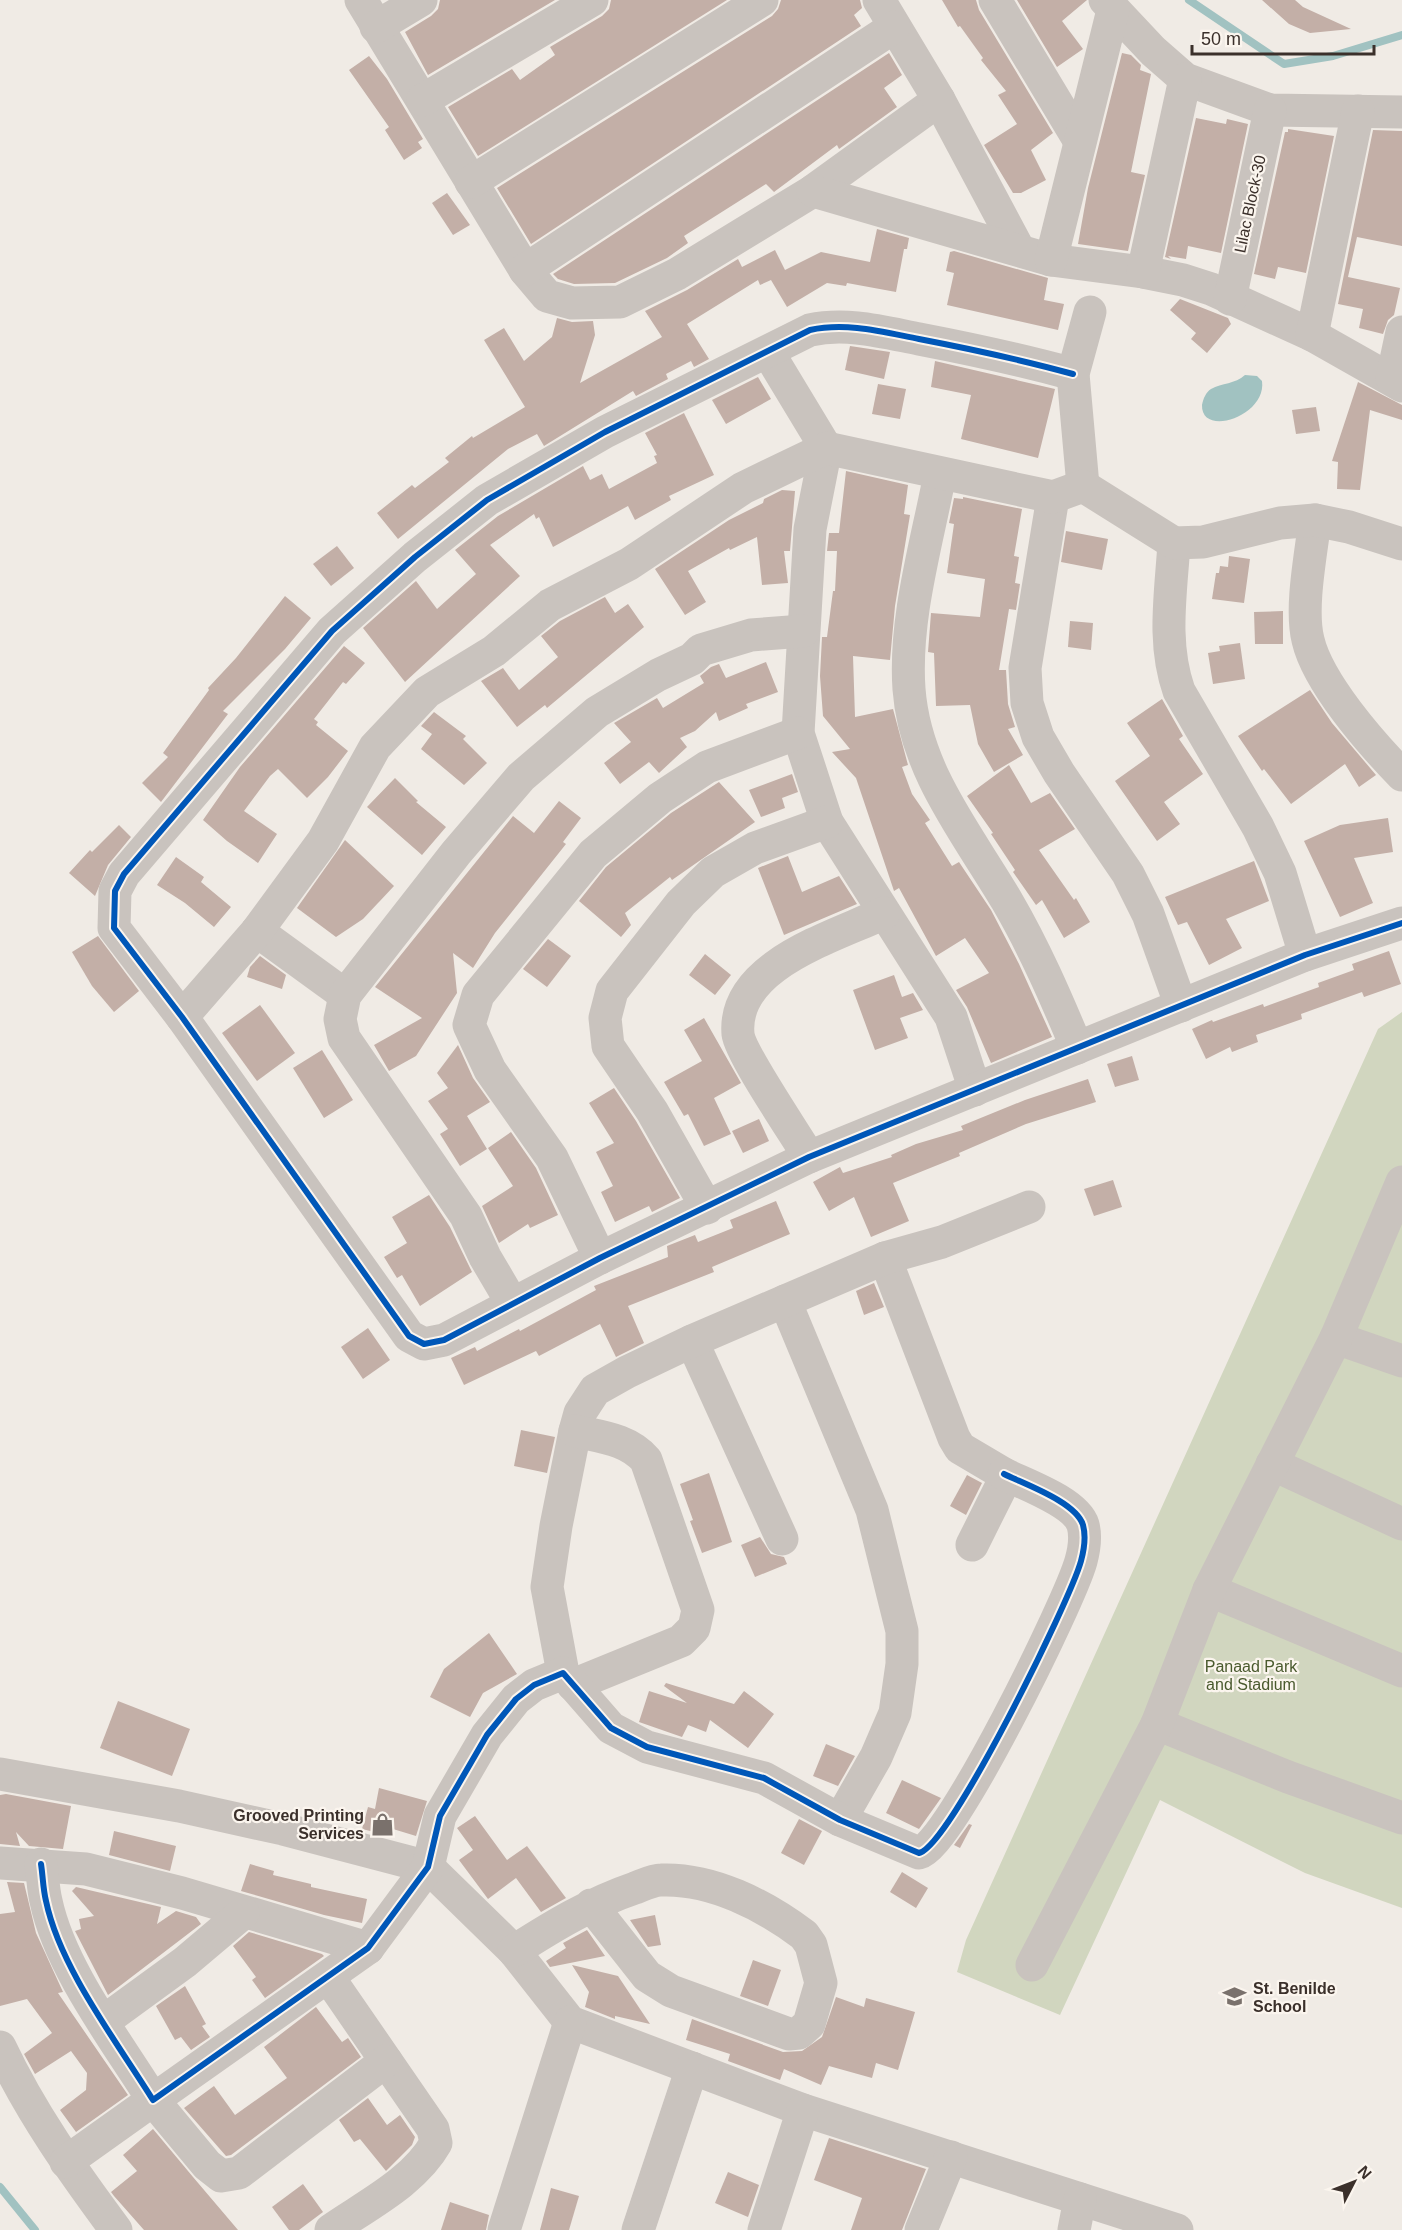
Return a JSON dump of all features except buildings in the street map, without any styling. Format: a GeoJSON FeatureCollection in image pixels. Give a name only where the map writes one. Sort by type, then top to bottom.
{"type":"FeatureCollection","features":[{"type":"Feature","properties":{"kind":"street"},"geometry":{"type":"LineString","coordinates":[[421,0],[369,13],[525,270],[547,296],[572,303],[620,302],[677,274],[813,191],[939,100]]}},
{"type":"Feature","properties":{"kind":"street"},"geometry":{"type":"LineString","coordinates":[[423,100],[592,0]]}},
{"type":"Feature","properties":{"kind":"street"},"geometry":{"type":"LineString","coordinates":[[471,182],[762,0]]}},
{"type":"Feature","properties":{"kind":"street"},"geometry":{"type":"LineString","coordinates":[[995,0],[1079,140]]}},
{"type":"Feature","properties":{"kind":"street"},"geometry":{"type":"LineString","coordinates":[[1051,260],[1109,5]]}},
{"type":"Feature","properties":{"kind":"street"},"geometry":{"type":"LineString","coordinates":[[1109,5],[1153,51],[1185,79],[1270,110],[1402,112]]}},
{"type":"Feature","properties":{"kind":"street"},"geometry":{"type":"LineString","coordinates":[[525,270],[886,14],[939,100],[1019,250]]}},
{"type":"Feature","properties":{"kind":"street"},"geometry":{"type":"LineString","coordinates":[[1143,272],[1185,79]]}},
{"type":"Feature","properties":{"kind":"street","name":"Lilac Block-30"},"geometry":{"type":"LineString","coordinates":[[1230,299],[1270,110]]}},
{"type":"Feature","properties":{"kind":"street"},"geometry":{"type":"LineString","coordinates":[[1312,336],[1358,111]]}},
{"type":"Feature","properties":{"kind":"street"},"geometry":{"type":"LineString","coordinates":[[813,191],[1051,260],[1143,272],[1183,280],[1312,336],[1397,383],[1402,332]]}},
{"type":"Feature","properties":{"kind":"street"},"geometry":{"type":"LineString","coordinates":[[1090,312],[1073,374],[1068,492],[1025,668],[1028,703],[1038,737],[1053,764],[1128,874],[1148,914],[1181,1006]]}},
{"type":"Feature","properties":{"kind":"street"},"geometry":{"type":"LineString","coordinates":[[1073,374],[1002,355],[865,328],[831,325],[810,330],[605,432],[487,501],[415,557],[332,631],[124,874],[115,891],[114,928],[182,1017],[409,1336],[424,1344],[444,1340],[600,1258],[809,1157],[1305,955],[1402,923]]}},
{"type":"Feature","properties":{"kind":"street"},"geometry":{"type":"LineString","coordinates":[[768,352],[826,448],[810,529],[798,733],[827,822],[951,1017],[975,1090]]}},
{"type":"Feature","properties":{"kind":"street"},"geometry":{"type":"LineString","coordinates":[[182,1017],[257,931],[323,841],[375,747],[427,692],[494,651],[550,605],[629,564],[743,488],[826,448],[940,474],[1068,492],[1174,543],[1203,542],[1280,523],[1315,520],[1349,527],[1402,543]]}},
{"type":"Feature","properties":{"kind":"street"},"geometry":{"type":"LineString","coordinates":[[940,474],[909,639],[909,690],[920,744],[944,802],[1006,899],[1040,960],[1077,1048]]}},
{"type":"Feature","properties":{"kind":"street"},"geometry":{"type":"LineString","coordinates":[[1315,520],[1307,594],[1308,639],[1318,667],[1366,738],[1402,775]]}},
{"type":"Feature","properties":{"kind":"street"},"geometry":{"type":"LineString","coordinates":[[1174,543],[1168,646],[1172,671],[1179,691],[1272,854],[1305,955]]}},
{"type":"Feature","properties":{"kind":"street"},"geometry":{"type":"LineString","coordinates":[[512,1303],[485,1257],[466,1216],[344,1038],[340,1018],[345,995],[456,853],[521,777],[597,712],[658,675],[692,659],[701,650],[751,634],[803,631]]}},
{"type":"Feature","properties":{"kind":"street"},"geometry":{"type":"LineString","coordinates":[[600,1258],[552,1158],[489,1070],[469,1025],[478,995],[593,854],[660,798],[708,767],[798,733]]}},
{"type":"Feature","properties":{"kind":"street"},"geometry":{"type":"LineString","coordinates":[[707,1208],[652,1111],[608,1046],[605,1018],[612,991],[681,903],[713,872],[755,848],[827,822]]}},
{"type":"Feature","properties":{"kind":"street"},"geometry":{"type":"LineString","coordinates":[[809,1157],[760,1077],[738,1035],[741,1004],[756,982],[774,965],[884,913]]}},
{"type":"Feature","properties":{"kind":"street"},"geometry":{"type":"LineString","coordinates":[[257,931],[345,995]]}},
{"type":"Feature","properties":{"kind":"street"},"geometry":{"type":"LineString","coordinates":[[1032,1965],[1157,1724],[1209,1590],[1336,1338],[1399,1198]]}},
{"type":"Feature","properties":{"kind":"street"},"geometry":{"type":"LineString","coordinates":[[885,1258],[954,1438],[960,1448],[1004,1474],[1052,1497],[1076,1514],[1083,1524],[1084,1543],[1081,1562],[1047,1638],[982,1768],[937,1838],[925,1851],[919,1853],[840,1820],[764,1778],[647,1747],[611,1728],[568,1679],[547,1587],[556,1526],[580,1413],[595,1390],[692,1341],[885,1258],[942,1242],[1029,1207]]}},
{"type":"Feature","properties":{"kind":"street"},"geometry":{"type":"LineString","coordinates":[[785,1301],[872,1510],[902,1631],[902,1664],[896,1713],[876,1757],[840,1820]]}},
{"type":"Feature","properties":{"kind":"street"},"geometry":{"type":"LineString","coordinates":[[1336,1338],[1402,1361]]}},
{"type":"Feature","properties":{"kind":"street"},"geometry":{"type":"LineString","coordinates":[[692,1341],[782,1539]]}},
{"type":"Feature","properties":{"kind":"street"},"geometry":{"type":"LineString","coordinates":[[66,2162],[368,1948],[428,1866],[440,1816],[487,1736],[516,1699],[534,1685],[568,1679],[681,1641],[694,1628],[698,1610],[646,1460],[636,1448],[623,1442],[575,1431]]}},
{"type":"Feature","properties":{"kind":"street"},"geometry":{"type":"LineString","coordinates":[[1272,1464],[1402,1524]]}},
{"type":"Feature","properties":{"kind":"street"},"geometry":{"type":"LineString","coordinates":[[972,1545],[1004,1481],[1004,1474]]}},
{"type":"Feature","properties":{"kind":"street"},"geometry":{"type":"LineString","coordinates":[[1209,1590],[1402,1671]]}},
{"type":"Feature","properties":{"kind":"street"},"geometry":{"type":"LineString","coordinates":[[1157,1724],[1288,1777],[1402,1818]]}},
{"type":"Feature","properties":{"kind":"street"},"geometry":{"type":"LineString","coordinates":[[0,1774],[179,1806],[283,1829],[428,1866],[514,1951],[570,2022],[803,2110],[951,2157],[1077,2214],[1177,2230]]}},
{"type":"Feature","properties":{"kind":"street"},"geometry":{"type":"LineString","coordinates":[[0,1863],[42,1864],[86,1869],[182,1893],[243,1913],[368,1948]]}},
{"type":"Feature","properties":{"kind":"street"},"geometry":{"type":"LineString","coordinates":[[42,1864],[46,1902],[66,1956],[82,1990],[153,2100],[207,2165],[221,2176],[239,2173],[386,2061]]}},
{"type":"Feature","properties":{"kind":"street"},"geometry":{"type":"LineString","coordinates":[[514,1951],[591,1905],[660,1880],[698,1883],[734,1894],[794,1927],[811,1945],[821,1983],[809,2024],[799,2033],[789,2034],[671,1991],[647,1976],[591,1905]]}},
{"type":"Feature","properties":{"kind":"street"},"geometry":{"type":"LineString","coordinates":[[104,2021],[185,1962],[243,1913]]}},
{"type":"Feature","properties":{"kind":"street"},"geometry":{"type":"LineString","coordinates":[[328,1978],[433,2128],[436,2143],[427,2160],[396,2186],[331,2230]]}},
{"type":"Feature","properties":{"kind":"street"},"geometry":{"type":"LineString","coordinates":[[504,2230],[570,2022]]}},
{"type":"Feature","properties":{"kind":"street"},"geometry":{"type":"LineString","coordinates":[[0,2047],[17,2083],[66,2162],[116,2230]]}},
{"type":"Feature","properties":{"kind":"street"},"geometry":{"type":"LineString","coordinates":[[638,2230],[692,2068]]}},
{"type":"Feature","properties":{"kind":"street"},"geometry":{"type":"LineString","coordinates":[[764,2230],[803,2110]]}},
{"type":"Feature","properties":{"kind":"street"},"geometry":{"type":"LineString","coordinates":[[921,2230],[951,2157]]}},
{"type":"Feature","properties":{"kind":"green space","name":"Panaad Park and Stadium"},"geometry":{"type":"Polygon","coordinates":[[[1402,1012],[1402,1908],[1305,1873],[1160,1800],[1060,2015],[957,1972],[966,1940],[1378,1029],[1402,1012]]]}},
{"type":"Feature","properties":{"kind":"water"},"geometry":{"type":"Polygon","coordinates":[[[1245,375],[1257,376],[1262,381],[1261,393],[1255,404],[1245,413],[1222,421],[1212,420],[1204,415],[1202,405],[1209,390],[1245,375]]]}},
{"type":"Feature","properties":{"kind":"waterway"},"geometry":{"type":"LineString","coordinates":[[1189,0],[1284,64],[1333,56],[1402,35]]}},
{"type":"Feature","properties":{"kind":"waterway"},"geometry":{"type":"LineString","coordinates":[[0,2187],[35,2230]]}},
{"type":"Feature","properties":{"kind":"cycle path"},"geometry":{"type":"LineString","coordinates":[[1073,374],[996,355],[878,331],[851,327],[810,330],[605,432],[487,500],[415,557],[332,631],[124,874],[115,891],[114,928],[182,1017],[409,1336],[424,1344],[444,1340],[600,1258],[809,1157],[1305,955],[1402,923]]}},
{"type":"Feature","properties":{"kind":"cycle path"},"geometry":{"type":"LineString","coordinates":[[41,1864],[46,1901],[64,1952],[91,2004],[153,2100],[368,1948],[428,1867],[440,1816],[487,1735],[516,1699],[534,1685],[563,1673],[611,1728],[647,1747],[764,1778],[840,1820],[919,1853],[934,1840],[956,1810],[1008,1719],[1055,1623],[1082,1557],[1083,1525],[1071,1509],[1036,1488],[1004,1474]]}},
{"type":"Feature","properties":{"kind":"place","name":"Grooved Printing Services"},"geometry":{"type":"Point","coordinates":[382,1824]}},
{"type":"Feature","properties":{"kind":"place","name":"St. Benilde School"},"geometry":{"type":"Point","coordinates":[1235,1997]}}]}
